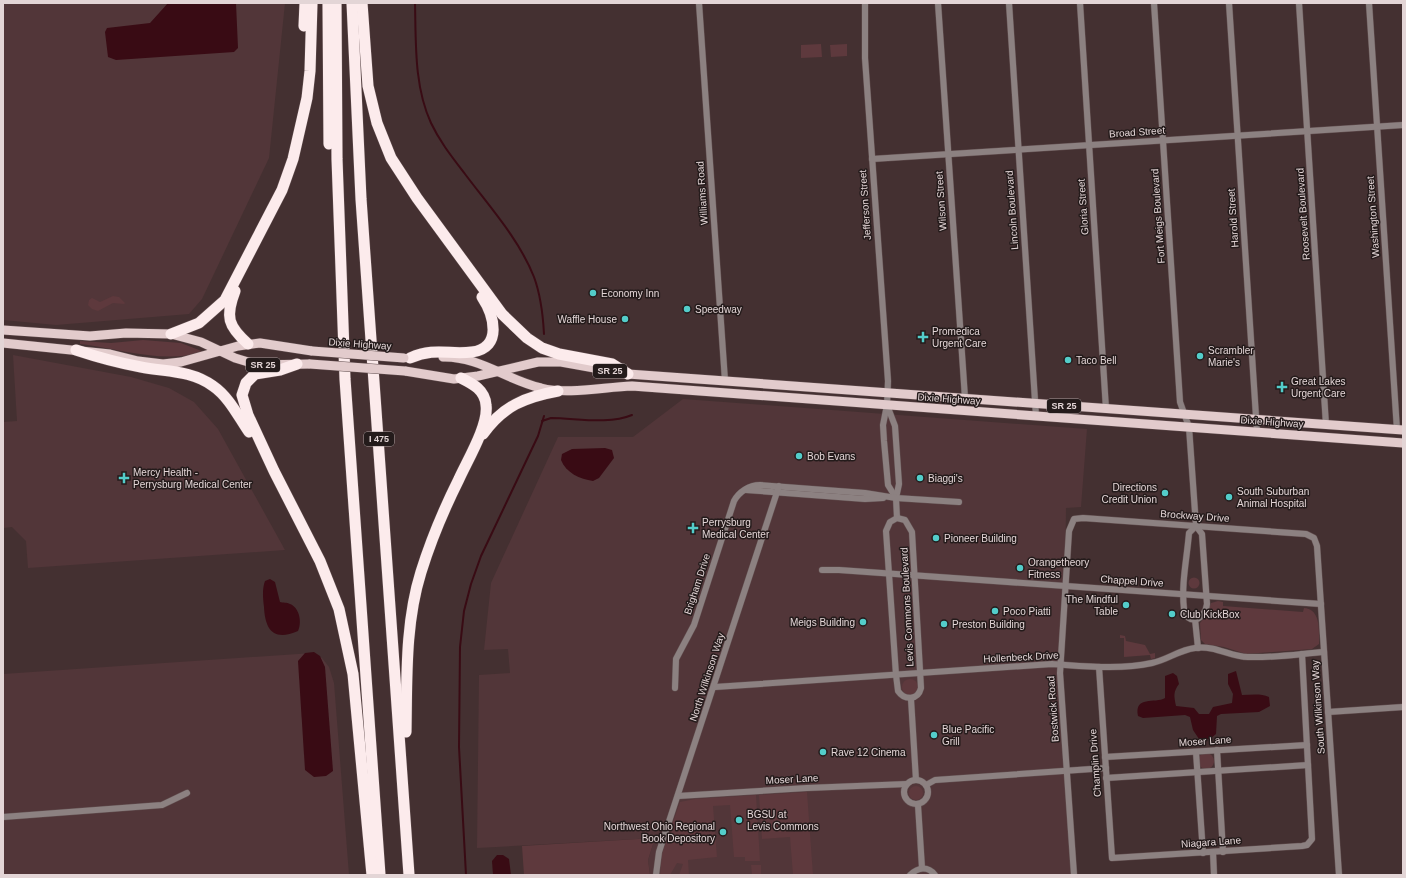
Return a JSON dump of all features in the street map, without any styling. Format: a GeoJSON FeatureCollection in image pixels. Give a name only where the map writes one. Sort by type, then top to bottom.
{"type":"FeatureCollection","features":[{"type":"Feature","properties":{"kind":"highway"},"geometry":{"type":"LineString","coordinates":[[304,3],[304,107]]}},
{"type":"Feature","properties":{"kind":"highway"},"geometry":{"type":"LineString","coordinates":[[248,344],[231,327],[228,314],[230,303],[255,245],[282,190],[293,159],[310,71],[312,3]]}},
{"type":"Feature","properties":{"kind":"highway"},"geometry":{"type":"LineString","coordinates":[[328,3],[328,99],[332,216],[345,379]]}},
{"type":"Feature","properties":{"kind":"highway","name":"I 475"},"geometry":{"type":"LineString","coordinates":[[336,3],[337,159],[345,379],[380,875]]}},
{"type":"Feature","properties":{"kind":"highway","name":"I 475"},"geometry":{"type":"LineString","coordinates":[[352,3],[361,191],[409,875]]}},
{"type":"Feature","properties":{"kind":"highway"},"geometry":{"type":"LineString","coordinates":[[362,3],[365,58],[372,104],[383,141],[421,210],[490,311],[494,328],[489,341],[478,350],[472,352],[428,352],[407,358]]}},
{"type":"Feature","properties":{"kind":"highway"},"geometry":{"type":"LineString","coordinates":[[401,174],[498,308],[514,327],[542,348],[559,354],[612,364],[628,374]]}},
{"type":"Feature","properties":{"kind":"highway"},"geometry":{"type":"LineString","coordinates":[[171,334],[199,323],[224,300],[255,245]]}},
{"type":"Feature","properties":{"kind":"highway"},"geometry":{"type":"LineString","coordinates":[[76,350],[132,365],[186,373],[213,386],[229,401],[274,471]]}},
{"type":"Feature","properties":{"kind":"highway"},"geometry":{"type":"LineString","coordinates":[[297,364],[280,370],[256,374],[246,383],[242,394],[248,415],[274,471],[320,561],[331,587],[345,632],[354,688],[372,875]]}},
{"type":"Feature","properties":{"kind":"highway"},"geometry":{"type":"LineString","coordinates":[[406,832],[407,687],[415,595],[421,572],[437,528],[475,446],[482,427],[486,405],[480,389],[461,378]]}},
{"type":"Feature","properties":{"kind":"highway"},"geometry":{"type":"LineString","coordinates":[[475,446],[492,422],[520,401],[532,396],[558,391]]}},
{"type":"Feature","properties":{"kind":"main road","name":"Dixie Highway"},"geometry":{"type":"LineString","coordinates":[[3,330],[90,336],[126,333],[171,334],[201,342],[235,358],[258,365],[310,364],[405,371],[444,378],[461,378],[497,372],[538,362],[561,362],[628,374],[1400,430]]}},
{"type":"Feature","properties":{"kind":"main road"},"geometry":{"type":"LineString","coordinates":[[3,336],[40,338],[60,334]]}},
{"type":"Feature","properties":{"kind":"main road","name":"Dixie Highway"},"geometry":{"type":"LineString","coordinates":[[3,343],[110,354],[149,363],[163,364],[181,362],[248,344],[272,344],[312,352],[407,358],[448,357],[477,363],[524,383],[558,391],[632,386],[1403,443]]}},
{"type":"Feature","properties":{"kind":"street","name":"Williams Road"},"geometry":{"type":"LineString","coordinates":[[699,3],[725,381]]}},
{"type":"Feature","properties":{"kind":"street","name":"Jefferson Street"},"geometry":{"type":"LineString","coordinates":[[865,3],[865,58],[888,381],[886,392],[887,405]]}},
{"type":"Feature","properties":{"kind":"street","name":"Wilson Street"},"geometry":{"type":"LineString","coordinates":[[938,3],[965,398]]}},
{"type":"Feature","properties":{"kind":"street","name":"Lincoln Boulevard"},"geometry":{"type":"LineString","coordinates":[[1009,3],[1036,416]]}},
{"type":"Feature","properties":{"kind":"street","name":"Gloria Street"},"geometry":{"type":"LineString","coordinates":[[1080,3],[1106,409]]}},
{"type":"Feature","properties":{"kind":"street","name":"Fort Meigs Boulevard"},"geometry":{"type":"LineString","coordinates":[[1154,3],[1180,402],[1189,427],[1196,526]]}},
{"type":"Feature","properties":{"kind":"street","name":"Harold Street"},"geometry":{"type":"LineString","coordinates":[[1229,3],[1257,432]]}},
{"type":"Feature","properties":{"kind":"street","name":"Roosevelt Boulevard"},"geometry":{"type":"LineString","coordinates":[[1299,3],[1326,425]]}},
{"type":"Feature","properties":{"kind":"street","name":"Washington Street"},"geometry":{"type":"LineString","coordinates":[[1369,3],[1400,430]]}},
{"type":"Feature","properties":{"kind":"street","name":"Broad Street"},"geometry":{"type":"LineString","coordinates":[[872,159],[1403,125]]}},
{"type":"Feature","properties":{"kind":"street"},"geometry":{"type":"LineString","coordinates":[[887,405],[883,425],[888,485],[896,498]]}},
{"type":"Feature","properties":{"kind":"street"},"geometry":{"type":"LineString","coordinates":[[887,405],[895,426],[899,484],[896,498],[897,518]]}},
{"type":"Feature","properties":{"kind":"street","name":"Brigham Drive"},"geometry":{"type":"LineString","coordinates":[[675,688],[676,658],[694,624],[737,495],[756,485],[778,490],[865,493],[896,498],[959,502]]}},
{"type":"Feature","properties":{"kind":"street","name":"North Wilkinson Way"},"geometry":{"type":"LineString","coordinates":[[656,875],[659,852],[715,687],[778,490]]}},
{"type":"Feature","properties":{"kind":"street","name":"Levis Commons Boulevard"},"geometry":{"type":"LineString","coordinates":[[897,518],[905,520],[911,527],[915,575],[921,673],[920,691],[911,699],[905,698],[898,691],[896,675],[886,531],[890,522],[897,518]]}},
{"type":"Feature","properties":{"kind":"street","name":"Brockway Drive"},"geometry":{"type":"LineString","coordinates":[[1074,519],[1083,518],[1306,534],[1314,538]]}},
{"type":"Feature","properties":{"kind":"street","name":"Bostwick Road"},"geometry":{"type":"LineString","coordinates":[[1074,519],[1069,527],[1061,665],[1074,875]]}},
{"type":"Feature","properties":{"kind":"street"},"geometry":{"type":"LineString","coordinates":[[1196,526],[1202,534],[1206,596],[1205,613],[1201,617],[1192,619],[1186,613],[1183,595],[1189,533],[1196,526]]}},
{"type":"Feature","properties":{"kind":"street","name":"South Wilkinson Way"},"geometry":{"type":"LineString","coordinates":[[1314,538],[1317,546],[1339,875]]}},
{"type":"Feature","properties":{"kind":"street","name":"Chappel Drive"},"geometry":{"type":"LineString","coordinates":[[822,570],[889,573],[1321,604]]}},
{"type":"Feature","properties":{"kind":"street"},"geometry":{"type":"LineString","coordinates":[[1195,619],[1198,648]]}},
{"type":"Feature","properties":{"kind":"street","name":"Hollenbeck Drive"},"geometry":{"type":"LineString","coordinates":[[715,687],[1061,665],[1099,667],[1152,663],[1179,651],[1198,648],[1219,649],[1247,657],[1324,652]]}},
{"type":"Feature","properties":{"kind":"street"},"geometry":{"type":"LineString","coordinates":[[1106,778],[1308,765],[1302,654]]}},
{"type":"Feature","properties":{"kind":"street","name":"Champlin Drive"},"geometry":{"type":"LineString","coordinates":[[1099,667],[1112,858]]}},
{"type":"Feature","properties":{"kind":"street"},"geometry":{"type":"LineString","coordinates":[[911,699],[916,780]]}},
{"type":"Feature","properties":{"kind":"street"},"geometry":{"type":"LineString","coordinates":[[1328,712],[1403,706]]}},
{"type":"Feature","properties":{"kind":"street","name":"Moser Lane"},"geometry":{"type":"LineString","coordinates":[[1105,757],[1307,745]]}},
{"type":"Feature","properties":{"kind":"street"},"geometry":{"type":"LineString","coordinates":[[1217,750],[1223,852]]}},
{"type":"Feature","properties":{"kind":"street"},"geometry":{"type":"LineString","coordinates":[[1196,752],[1203,853]]}},
{"type":"Feature","properties":{"kind":"street","name":"Niagara Lane"},"geometry":{"type":"LineString","coordinates":[[1112,858],[1223,852],[1302,846],[1310,843],[1312,834],[1308,765]]}},
{"type":"Feature","properties":{"kind":"street"},"geometry":{"type":"LineString","coordinates":[[926,785],[935,780],[1106,768]]}},
{"type":"Feature","properties":{"kind":"street"},"geometry":{"type":"LineString","coordinates":[[916,780],[921,781],[926,785],[927,796],[924,801],[918,805],[910,802],[905,797],[904,791],[907,784],[916,780]]}},
{"type":"Feature","properties":{"kind":"street","name":"Moser Lane"},"geometry":{"type":"LineString","coordinates":[[678,796],[807,788],[907,784]]}},
{"type":"Feature","properties":{"kind":"street"},"geometry":{"type":"LineString","coordinates":[[3,817],[162,805],[187,793]]}},
{"type":"Feature","properties":{"kind":"street"},"geometry":{"type":"LineString","coordinates":[[918,805],[922,868]]}},
{"type":"Feature","properties":{"kind":"street"},"geometry":{"type":"LineString","coordinates":[[1213,852],[1214,875]]}},
{"type":"Feature","properties":{"kind":"street"},"geometry":{"type":"LineString","coordinates":[[910,875],[922,868],[929,870],[935,875]]}},
{"type":"Feature","properties":{"kind":"shaded area"},"geometry":{"type":"Polygon","coordinates":[[[3,3],[285,3],[269,158],[202,299],[189,314],[56,325],[3,320],[3,3]]]}},
{"type":"Feature","properties":{"kind":"shaded area"},"geometry":{"type":"Polygon","coordinates":[[[168,3],[236,3],[238,48],[234,52],[116,60],[108,57],[105,32],[107,28],[150,23],[168,3]]]}},
{"type":"Feature","properties":{"kind":"shaded area"},"geometry":{"type":"Polygon","coordinates":[[[821,44],[822,57],[801,58],[801,45],[821,44]]]}},
{"type":"Feature","properties":{"kind":"shaded area"},"geometry":{"type":"Polygon","coordinates":[[[847,44],[847,56],[831,57],[830,45],[847,44]]]}},
{"type":"Feature","properties":{"kind":"shaded area"},"geometry":{"type":"Polygon","coordinates":[[[113,296],[119,297],[125,303],[113,303],[98,311],[92,309],[88,305],[89,300],[92,298],[100,302],[113,296]]]}},
{"type":"Feature","properties":{"kind":"shaded area"},"geometry":{"type":"Polygon","coordinates":[[[143,340],[181,343],[204,352],[173,357],[157,356],[80,344],[80,341],[111,343],[143,340]]]}},
{"type":"Feature","properties":{"kind":"shaded area","name":"Mercy Health - Perrysburg Medical Center"},"geometry":{"type":"Polygon","coordinates":[[[13,355],[131,377],[169,388],[194,402],[218,429],[285,550],[28,568],[26,541],[12,527],[3,528],[3,422],[17,421],[13,355]]]}},
{"type":"Feature","properties":{"kind":"shaded area"},"geometry":{"type":"Polygon","coordinates":[[[683,399],[1087,429],[1081,507],[1066,508],[1065,586],[1060,673],[1074,875],[650,875],[648,860],[655,838],[477,848],[479,675],[510,673],[508,649],[484,650],[491,583],[558,437],[633,437],[683,399]]]}},
{"type":"Feature","properties":{"kind":"shaded area"},"geometry":{"type":"Polygon","coordinates":[[[605,448],[612,450],[614,458],[599,478],[593,481],[574,475],[563,465],[561,460],[562,454],[572,449],[605,448]]]}},
{"type":"Feature","properties":{"kind":"shaded area"},"geometry":{"type":"Polygon","coordinates":[[[1194,577],[1198,579],[1200,583],[1198,587],[1194,589],[1190,587],[1188,583],[1190,579],[1194,577]]]}},
{"type":"Feature","properties":{"kind":"shaded area"},"geometry":{"type":"Polygon","coordinates":[[[270,579],[275,582],[280,602],[290,604],[298,612],[300,624],[298,631],[282,635],[277,634],[272,631],[266,622],[263,587],[265,581],[270,579]]]}},
{"type":"Feature","properties":{"kind":"shaded area"},"geometry":{"type":"Polygon","coordinates":[[[1218,601],[1223,602],[1223,606],[1303,612],[1304,608],[1310,609],[1314,612],[1318,622],[1319,644],[1312,649],[1246,654],[1224,647],[1205,644],[1201,640],[1200,623],[1206,616],[1211,603],[1218,601]]]}},
{"type":"Feature","properties":{"kind":"shaded area"},"geometry":{"type":"Polygon","coordinates":[[[1120,635],[1125,636],[1126,641],[1145,645],[1150,654],[1155,653],[1155,658],[1151,659],[1150,655],[1124,657],[1124,638],[1120,638],[1120,635]]]}},
{"type":"Feature","properties":{"kind":"shaded area"},"geometry":{"type":"Polygon","coordinates":[[[314,652],[320,656],[325,667],[333,771],[326,776],[314,777],[305,770],[298,661],[305,653],[314,652]]]}},
{"type":"Feature","properties":{"kind":"shaded area"},"geometry":{"type":"Polygon","coordinates":[[[313,653],[322,658],[329,667],[334,683],[349,875],[3,875],[3,674],[313,653]]]}},
{"type":"Feature","properties":{"kind":"shaded area"},"geometry":{"type":"Polygon","coordinates":[[[1236,671],[1242,695],[1259,695],[1269,697],[1270,706],[1259,712],[1221,714],[1217,716],[1216,734],[1210,739],[1199,739],[1193,730],[1190,717],[1185,715],[1143,718],[1138,716],[1139,705],[1142,703],[1165,698],[1165,676],[1173,673],[1177,676],[1179,684],[1174,694],[1176,706],[1194,708],[1199,714],[1209,714],[1213,707],[1232,703],[1233,694],[1228,684],[1228,674],[1236,671]]]}},
{"type":"Feature","properties":{"kind":"shaded area"},"geometry":{"type":"Polygon","coordinates":[[[907,679],[913,679],[918,684],[916,693],[913,695],[907,695],[902,690],[902,684],[907,679]]]}},
{"type":"Feature","properties":{"kind":"shaded area"},"geometry":{"type":"Polygon","coordinates":[[[1206,753],[1212,755],[1214,761],[1212,767],[1206,769],[1200,767],[1198,761],[1200,755],[1206,753]]]}},
{"type":"Feature","properties":{"kind":"shaded area"},"geometry":{"type":"Polygon","coordinates":[[[913,786],[919,786],[923,790],[923,796],[919,800],[913,800],[909,796],[909,790],[913,786]]]}},
{"type":"Feature","properties":{"kind":"shaded area"},"geometry":{"type":"Polygon","coordinates":[[[807,792],[813,875],[793,875],[790,837],[762,839],[759,795],[807,792]]]}},
{"type":"Feature","properties":{"kind":"shaded area"},"geometry":{"type":"Polygon","coordinates":[[[756,795],[760,861],[745,861],[745,857],[734,857],[730,805],[713,806],[717,857],[688,860],[689,875],[679,875],[683,864],[677,863],[670,875],[660,875],[662,853],[680,802],[695,799],[756,795]]]}},
{"type":"Feature","properties":{"kind":"shaded area"},"geometry":{"type":"Polygon","coordinates":[[[655,838],[648,860],[650,875],[524,875],[522,846],[655,838]]]}},
{"type":"Feature","properties":{"kind":"shaded area"},"geometry":{"type":"Polygon","coordinates":[[[497,855],[503,855],[509,859],[511,875],[493,875],[492,861],[497,855]]]}},
{"type":"Feature","properties":{"kind":"shaded area"},"geometry":{"type":"Polygon","coordinates":[[[751,865],[761,865],[761,875],[752,875],[751,865]]]}},
{"type":"Feature","properties":{"kind":"waterway"},"geometry":{"type":"LineString","coordinates":[[415,3],[417,64],[421,94],[425,109],[442,143],[503,223],[528,263],[540,298],[544,334]]}},
{"type":"Feature","properties":{"kind":"waterway"},"geometry":{"type":"LineString","coordinates":[[542,421],[551,418],[613,420],[632,415]]}},
{"type":"Feature","properties":{"kind":"waterway"},"geometry":{"type":"LineString","coordinates":[[466,875],[459,747],[460,647],[464,611],[471,584],[481,556],[538,436],[544,416]]}},
{"type":"Feature","properties":{"kind":"place","name":"Economy Inn"},"geometry":{"type":"Point","coordinates":[593,293]}},
{"type":"Feature","properties":{"kind":"place","name":"Speedway"},"geometry":{"type":"Point","coordinates":[687,309]}},
{"type":"Feature","properties":{"kind":"place","name":"Waffle House"},"geometry":{"type":"Point","coordinates":[625,319]}},
{"type":"Feature","properties":{"kind":"place","name":"Promedica Urgent Care"},"geometry":{"type":"Point","coordinates":[923,337]}},
{"type":"Feature","properties":{"kind":"place","name":"Scrambler Marie's"},"geometry":{"type":"Point","coordinates":[1200,356]}},
{"type":"Feature","properties":{"kind":"place","name":"Taco Bell"},"geometry":{"type":"Point","coordinates":[1068,360]}},
{"type":"Feature","properties":{"kind":"place","name":"Great Lakes Urgent Care"},"geometry":{"type":"Point","coordinates":[1282,387]}},
{"type":"Feature","properties":{"kind":"place","name":"Bob Evans"},"geometry":{"type":"Point","coordinates":[799,456]}},
{"type":"Feature","properties":{"kind":"place","name":"Mercy Health - Perrysburg Medical Center"},"geometry":{"type":"Point","coordinates":[124,478]}},
{"type":"Feature","properties":{"kind":"place","name":"Biaggi's"},"geometry":{"type":"Point","coordinates":[920,478]}},
{"type":"Feature","properties":{"kind":"place","name":"Directions Credit Union"},"geometry":{"type":"Point","coordinates":[1165,493]}},
{"type":"Feature","properties":{"kind":"place","name":"South Suburban Animal Hospital"},"geometry":{"type":"Point","coordinates":[1229,497]}},
{"type":"Feature","properties":{"kind":"place","name":"Perrysburg Medical Center"},"geometry":{"type":"Point","coordinates":[693,528]}},
{"type":"Feature","properties":{"kind":"place","name":"Pioneer Building"},"geometry":{"type":"Point","coordinates":[936,538]}},
{"type":"Feature","properties":{"kind":"place","name":"Orangetheory Fitness"},"geometry":{"type":"Point","coordinates":[1020,568]}},
{"type":"Feature","properties":{"kind":"place","name":"The Mindful Table"},"geometry":{"type":"Point","coordinates":[1126,605]}},
{"type":"Feature","properties":{"kind":"place","name":"Poco Piatti"},"geometry":{"type":"Point","coordinates":[995,611]}},
{"type":"Feature","properties":{"kind":"place","name":"Club KickBox"},"geometry":{"type":"Point","coordinates":[1172,614]}},
{"type":"Feature","properties":{"kind":"place","name":"Meigs Building"},"geometry":{"type":"Point","coordinates":[863,622]}},
{"type":"Feature","properties":{"kind":"place","name":"Preston Building"},"geometry":{"type":"Point","coordinates":[944,624]}},
{"type":"Feature","properties":{"kind":"place","name":"Blue Pacific Grill"},"geometry":{"type":"Point","coordinates":[934,735]}},
{"type":"Feature","properties":{"kind":"place","name":"Rave 12 Cinema"},"geometry":{"type":"Point","coordinates":[823,752]}},
{"type":"Feature","properties":{"kind":"place","name":"BGSU at Levis Commons"},"geometry":{"type":"Point","coordinates":[739,820]}},
{"type":"Feature","properties":{"kind":"place","name":"Northwest Ohio Regional Book Depository"},"geometry":{"type":"Point","coordinates":[723,832]}}]}
